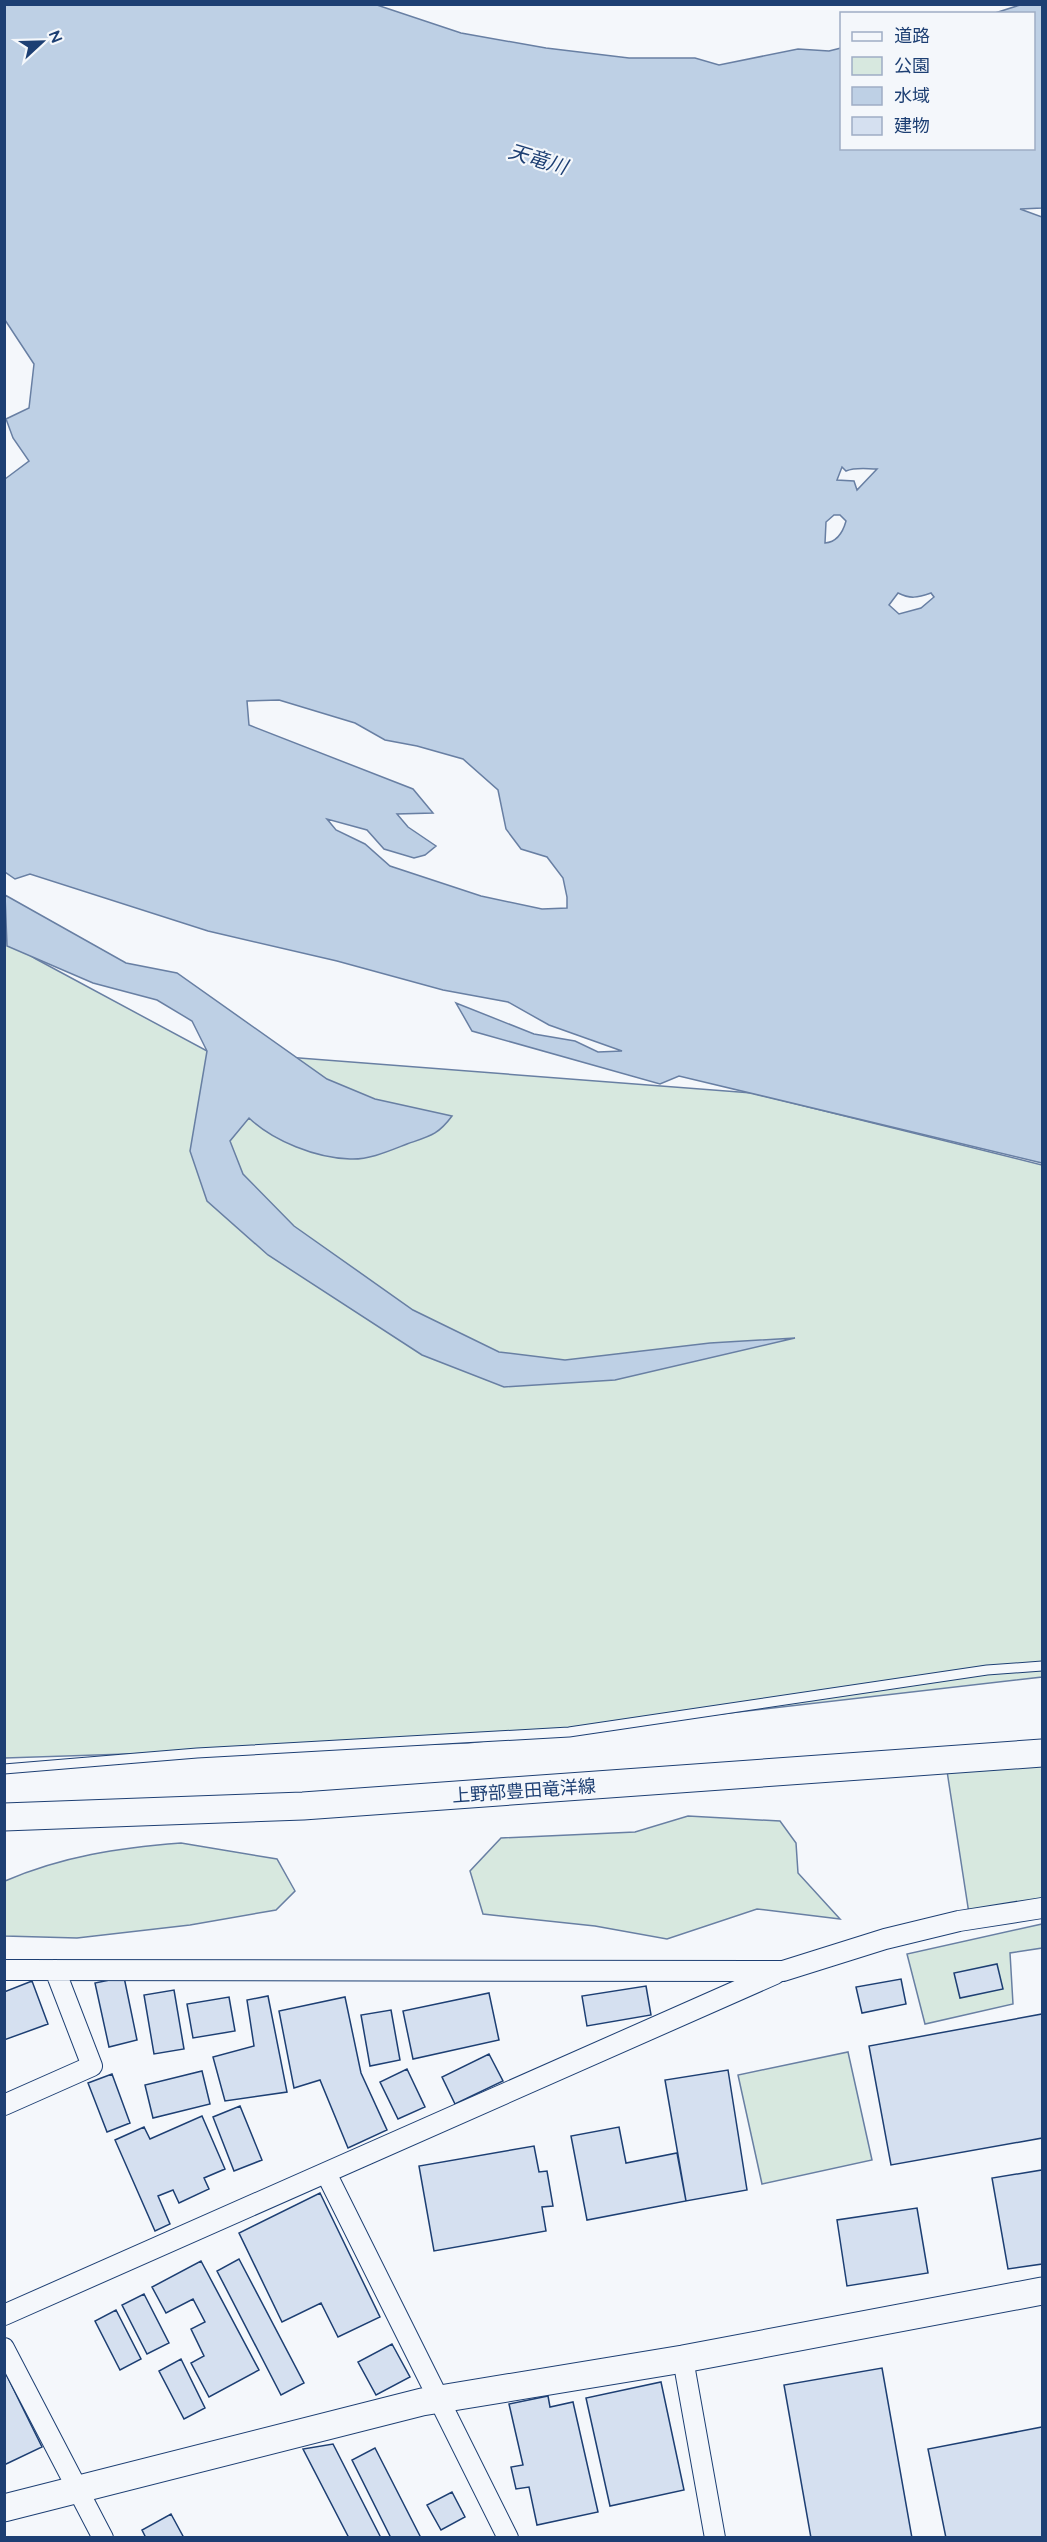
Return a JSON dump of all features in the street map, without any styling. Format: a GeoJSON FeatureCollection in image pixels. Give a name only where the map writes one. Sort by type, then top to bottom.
{"type":"FeatureCollection","features":[{"type":"Feature","properties":{"kind":"street","name":"上野部豊田竜洋線"},"geometry":{"type":"LineString","coordinates":[[4,1817],[303,1806],[1042,1753]]}},
{"type":"Feature","properties":{"kind":"street"},"geometry":{"type":"LineString","coordinates":[[4,2315],[787,1970],[885,1940],[948,1924],[1042,1908]]}},
{"type":"Feature","properties":{"kind":"street"},"geometry":{"type":"LineString","coordinates":[[4,1970],[787,1970]]}},
{"type":"Feature","properties":{"kind":"street"},"geometry":{"type":"LineString","coordinates":[[4,2105],[92,2066],[55,1970]]}},
{"type":"Feature","properties":{"kind":"street"},"geometry":{"type":"LineString","coordinates":[[326,2172],[508,2538]]}},
{"type":"Feature","properties":{"kind":"street"},"geometry":{"type":"LineString","coordinates":[[4,2508],[439,2399],[683,2359],[1042,2291]]}},
{"type":"Feature","properties":{"kind":"street"},"geometry":{"type":"LineString","coordinates":[[4,2348],[103,2538]]}},
{"type":"Feature","properties":{"kind":"street"},"geometry":{"type":"LineString","coordinates":[[683,2359],[715,2538]]}},
{"type":"Feature","properties":{"kind":"lane"},"geometry":{"type":"LineString","coordinates":[[4,1770],[196,1753],[568,1732],[987,1670],[1042,1666]]}},
{"type":"Feature","properties":{"kind":"green space"},"geometry":{"type":"Polygon","coordinates":[[[4,939],[36,959],[207,1051],[752,1093],[1042,1165],[1042,1677],[468,1743],[5,1758],[4,939]]]}},
{"type":"Feature","properties":{"kind":"green space"},"geometry":{"type":"Polygon","coordinates":[[[1042,1759],[1042,1905],[970,1920],[947,1771],[1042,1759]]]}},
{"type":"Feature","properties":{"kind":"green space"},"geometry":{"type":"Polygon","coordinates":[[[688,1816],[780,1821],[796,1843],[798,1873],[840,1919],[757,1909],[667,1939],[595,1926],[483,1914],[470,1871],[501,1838],[635,1832],[688,1816]]]}},
{"type":"Feature","properties":{"kind":"green space"},"geometry":{"type":"Polygon","coordinates":[[[181,1843],[277,1859],[295,1891],[276,1910],[190,1925],[77,1938],[5,1936],[5,1881],[48,1865],[91,1854],[181,1843]]]}},
{"type":"Feature","properties":{"kind":"green space"},"geometry":{"type":"Polygon","coordinates":[[[1042,1924],[1042,1948],[1010,1953],[1013,2004],[925,2024],[907,1954],[1042,1924]]]}},
{"type":"Feature","properties":{"kind":"green space"},"geometry":{"type":"Polygon","coordinates":[[[848,2052],[872,2160],[762,2184],[738,2075],[848,2052]]]}},
{"type":"Feature","properties":{"kind":"water","name":"天竜川"},"geometry":{"type":"Polygon","coordinates":[[[5,4],[377,5],[461,33],[546,48],[629,58],[695,58],[719,65],[798,49],[829,51],[840,48],[840,150],[1035,150],[1035,12],[998,12],[1020,5],[1042,5],[1042,208],[1020,209],[1042,217],[1042,1163],[679,1076],[660,1084],[472,1031],[456,1003],[534,1034],[575,1041],[598,1052],[622,1051],[549,1025],[508,1002],[443,990],[337,961],[208,931],[30,874],[15,879],[5,872],[5,479],[29,461],[13,438],[6,419],[29,408],[34,364],[5,320],[5,4]],[[842,467],[837,480],[854,481],[857,490],[877,469],[846,471],[842,467]],[[834,515],[826,522],[825,543],[839,536],[846,521],[840,515],[834,515]],[[898,593],[889,605],[899,614],[921,608],[934,597],[931,593],[914,597],[898,593]],[[279,700],[247,701],[249,725],[413,789],[433,813],[397,814],[408,827],[436,846],[425,855],[414,858],[384,849],[367,830],[327,819],[336,830],[365,844],[390,866],[481,896],[542,909],[567,908],[563,878],[547,857],[521,849],[506,829],[498,790],[463,759],[385,740],[355,723],[279,700]]]}},
{"type":"Feature","properties":{"kind":"water"},"geometry":{"type":"Polygon","coordinates":[[[5,895],[126,963],[177,973],[327,1079],[375,1099],[452,1116],[438,1131],[428,1137],[357,1159],[337,1158],[309,1152],[270,1134],[249,1118],[230,1141],[243,1174],[294,1226],[413,1310],[499,1352],[565,1360],[710,1343],[795,1338],[615,1380],[504,1387],[422,1355],[268,1255],[207,1201],[190,1151],[207,1051],[192,1021],[157,1000],[93,983],[7,946],[5,895]]]}},
{"type":"Feature","properties":{"kind":"building"},"geometry":{"type":"Polygon","coordinates":[[[997,1964],[1003,1989],[960,1998],[954,1973],[997,1964]]]}},
{"type":"Feature","properties":{"kind":"building"},"geometry":{"type":"Polygon","coordinates":[[[124,1977],[137,2040],[109,2047],[95,1983],[124,1977]]]}},
{"type":"Feature","properties":{"kind":"building"},"geometry":{"type":"Polygon","coordinates":[[[901,1979],[906,2004],[862,2013],[856,1987],[901,1979]]]}},
{"type":"Feature","properties":{"kind":"building"},"geometry":{"type":"Polygon","coordinates":[[[32,1981],[48,2024],[4,2040],[4,1992],[32,1981]]]}},
{"type":"Feature","properties":{"kind":"building"},"geometry":{"type":"Polygon","coordinates":[[[646,1986],[651,2015],[587,2026],[582,1996],[646,1986]]]}},
{"type":"Feature","properties":{"kind":"building"},"geometry":{"type":"Polygon","coordinates":[[[174,1990],[184,2049],[154,2054],[144,1995],[174,1990]]]}},
{"type":"Feature","properties":{"kind":"building"},"geometry":{"type":"Polygon","coordinates":[[[489,1993],[499,2040],[413,2059],[403,2011],[489,1993]]]}},
{"type":"Feature","properties":{"kind":"building"},"geometry":{"type":"Polygon","coordinates":[[[268,1996],[287,2092],[225,2101],[213,2057],[254,2046],[247,2000],[268,1996]]]}},
{"type":"Feature","properties":{"kind":"building"},"geometry":{"type":"Polygon","coordinates":[[[229,1997],[235,2031],[193,2038],[187,2004],[229,1997]]]}},
{"type":"Feature","properties":{"kind":"building"},"geometry":{"type":"Polygon","coordinates":[[[345,1997],[361,2073],[387,2130],[348,2148],[320,2080],[294,2088],[279,2011],[345,1997]]]}},
{"type":"Feature","properties":{"kind":"building"},"geometry":{"type":"Polygon","coordinates":[[[391,2010],[400,2060],[370,2066],[361,2015],[391,2010]]]}},
{"type":"Feature","properties":{"kind":"building"},"geometry":{"type":"Polygon","coordinates":[[[1042,2014],[1042,2138],[891,2165],[869,2046],[1042,2014]]]}},
{"type":"Feature","properties":{"kind":"building"},"geometry":{"type":"Polygon","coordinates":[[[489,2054],[503,2081],[455,2104],[442,2077],[489,2054]]]}},
{"type":"Feature","properties":{"kind":"building"},"geometry":{"type":"Polygon","coordinates":[[[407,2069],[425,2107],[398,2119],[380,2082],[407,2069]]]}},
{"type":"Feature","properties":{"kind":"building"},"geometry":{"type":"Polygon","coordinates":[[[728,2070],[747,2190],[686,2201],[665,2080],[728,2070]]]}},
{"type":"Feature","properties":{"kind":"building"},"geometry":{"type":"Polygon","coordinates":[[[202,2071],[210,2104],[153,2118],[145,2085],[202,2071]]]}},
{"type":"Feature","properties":{"kind":"building"},"geometry":{"type":"Polygon","coordinates":[[[112,2074],[130,2123],[107,2132],[88,2083],[112,2074]]]}},
{"type":"Feature","properties":{"kind":"building"},"geometry":{"type":"Polygon","coordinates":[[[240,2106],[262,2160],[234,2171],[213,2117],[240,2106]]]}},
{"type":"Feature","properties":{"kind":"building"},"geometry":{"type":"Polygon","coordinates":[[[202,2116],[225,2169],[204,2178],[209,2189],[179,2203],[173,2190],[158,2196],[170,2224],[155,2231],[115,2140],[144,2127],[150,2139],[202,2116]]]}},
{"type":"Feature","properties":{"kind":"building"},"geometry":{"type":"Polygon","coordinates":[[[619,2127],[626,2163],[677,2153],[686,2201],[587,2220],[571,2136],[619,2127]]]}},
{"type":"Feature","properties":{"kind":"building"},"geometry":{"type":"Polygon","coordinates":[[[534,2146],[539,2172],[547,2171],[553,2206],[542,2207],[546,2231],[434,2251],[419,2166],[534,2146]]]}},
{"type":"Feature","properties":{"kind":"building"},"geometry":{"type":"Polygon","coordinates":[[[1042,2170],[1042,2264],[1008,2269],[992,2178],[1042,2170]]]}},
{"type":"Feature","properties":{"kind":"building"},"geometry":{"type":"Polygon","coordinates":[[[320,2193],[380,2317],[338,2337],[321,2303],[282,2322],[239,2233],[320,2193]]]}},
{"type":"Feature","properties":{"kind":"building"},"geometry":{"type":"Polygon","coordinates":[[[917,2208],[928,2273],[847,2286],[837,2220],[917,2208]]]}},
{"type":"Feature","properties":{"kind":"building"},"geometry":{"type":"Polygon","coordinates":[[[239,2259],[304,2383],[281,2395],[217,2271],[239,2259]]]}},
{"type":"Feature","properties":{"kind":"building"},"geometry":{"type":"Polygon","coordinates":[[[201,2261],[259,2370],[209,2397],[191,2363],[204,2356],[191,2329],[205,2322],[193,2299],[166,2313],[152,2287],[201,2261]]]}},
{"type":"Feature","properties":{"kind":"building"},"geometry":{"type":"Polygon","coordinates":[[[144,2294],[169,2343],[147,2354],[122,2305],[144,2294]]]}},
{"type":"Feature","properties":{"kind":"building"},"geometry":{"type":"Polygon","coordinates":[[[116,2310],[141,2359],[120,2370],[95,2321],[116,2310]]]}},
{"type":"Feature","properties":{"kind":"building"},"geometry":{"type":"Polygon","coordinates":[[[392,2344],[410,2377],[376,2395],[358,2362],[392,2344]]]}},
{"type":"Feature","properties":{"kind":"building"},"geometry":{"type":"Polygon","coordinates":[[[181,2359],[205,2408],[184,2419],[159,2371],[181,2359]]]}},
{"type":"Feature","properties":{"kind":"building"},"geometry":{"type":"Polygon","coordinates":[[[882,2368],[912,2538],[811,2538],[784,2385],[882,2368]]]}},
{"type":"Feature","properties":{"kind":"building"},"geometry":{"type":"Polygon","coordinates":[[[4,2370],[42,2447],[4,2465],[4,2370]]]}},
{"type":"Feature","properties":{"kind":"building"},"geometry":{"type":"Polygon","coordinates":[[[661,2382],[684,2490],[610,2506],[586,2398],[661,2382]]]}},
{"type":"Feature","properties":{"kind":"building"},"geometry":{"type":"Polygon","coordinates":[[[548,2396],[550,2407],[573,2402],[598,2512],[537,2525],[529,2487],[516,2489],[511,2467],[523,2465],[509,2404],[548,2396]]]}},
{"type":"Feature","properties":{"kind":"building"},"geometry":{"type":"Polygon","coordinates":[[[1042,2427],[1042,2538],[946,2538],[928,2449],[1042,2427]]]}},
{"type":"Feature","properties":{"kind":"building"},"geometry":{"type":"Polygon","coordinates":[[[333,2444],[381,2538],[349,2538],[303,2449],[333,2444]]]}},
{"type":"Feature","properties":{"kind":"building"},"geometry":{"type":"Polygon","coordinates":[[[375,2448],[421,2538],[391,2538],[352,2460],[375,2448]]]}},
{"type":"Feature","properties":{"kind":"building"},"geometry":{"type":"Polygon","coordinates":[[[452,2492],[465,2517],[441,2530],[427,2505],[452,2492]]]}},
{"type":"Feature","properties":{"kind":"building"},"geometry":{"type":"Polygon","coordinates":[[[171,2514],[184,2538],[146,2538],[142,2530],[171,2514]]]}}]}
